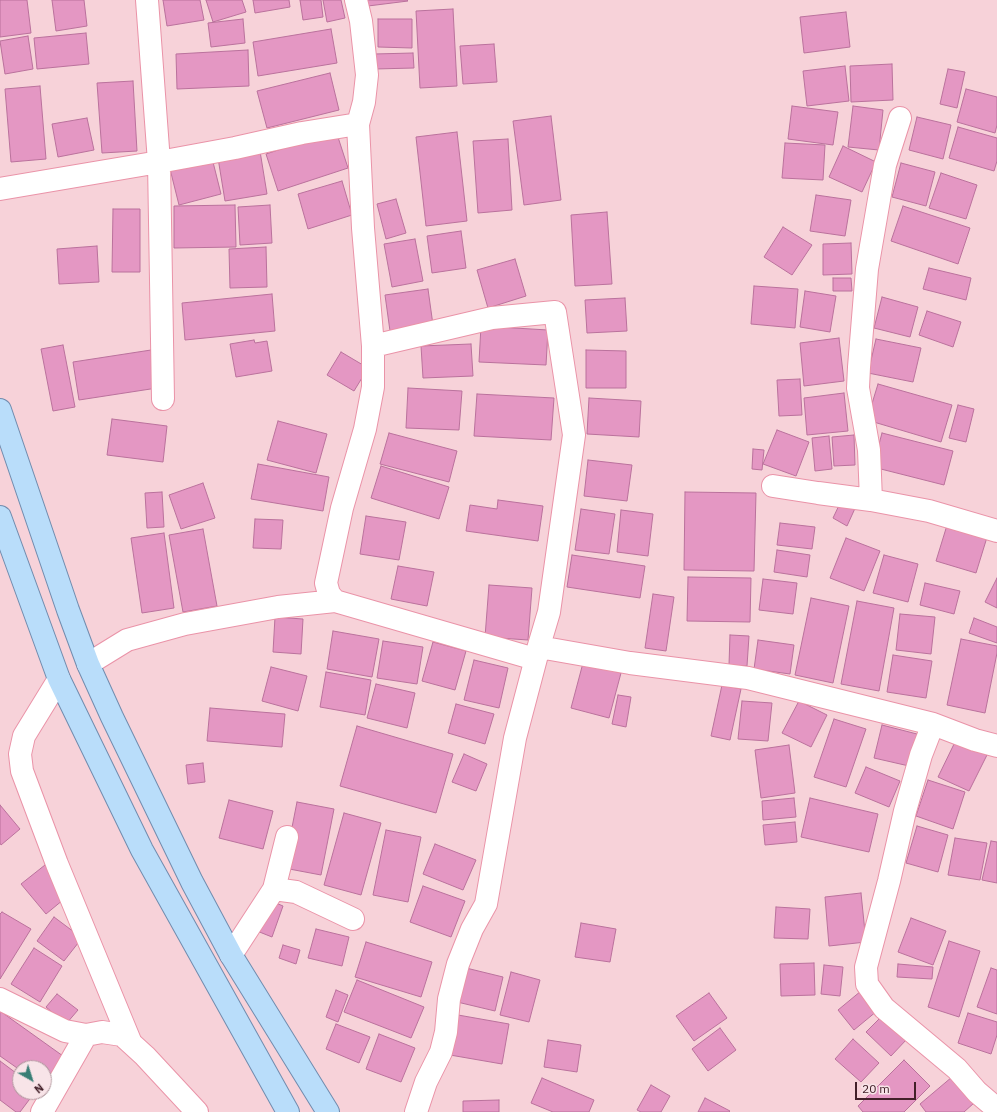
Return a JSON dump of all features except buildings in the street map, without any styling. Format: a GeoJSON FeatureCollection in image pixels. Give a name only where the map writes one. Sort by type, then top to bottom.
{"type":"FeatureCollection","features":[{"type":"Feature","properties":{"kind":"main road"},"geometry":{"type":"LineString","coordinates":[[0,410],[68,610],[88,664],[189,875],[231,956],[328,1112]]}},
{"type":"Feature","properties":{"kind":"main road"},"geometry":{"type":"LineString","coordinates":[[0,517],[59,679],[142,850],[288,1112]]}},
{"type":"Feature","properties":{"kind":"street"},"geometry":{"type":"LineString","coordinates":[[147,0],[159,162],[163,399]]}},
{"type":"Feature","properties":{"kind":"street"},"geometry":{"type":"LineString","coordinates":[[335,601],[329,594],[326,583],[342,508],[365,429],[373,388],[373,346],[363,228],[358,124],[364,102],[367,75],[361,21],[356,0]]}},
{"type":"Feature","properties":{"kind":"street"},"geometry":{"type":"LineString","coordinates":[[871,500],[868,450],[858,388],[859,367],[867,269],[885,165],[900,118]]}},
{"type":"Feature","properties":{"kind":"street"},"geometry":{"type":"LineString","coordinates":[[0,189],[159,162],[235,148],[302,133],[358,124]]}},
{"type":"Feature","properties":{"kind":"street"},"geometry":{"type":"LineString","coordinates":[[373,346],[492,318],[555,312],[574,435],[550,612],[535,659],[516,738],[486,904],[472,929],[458,964],[449,999],[446,1032],[441,1052],[426,1082],[416,1112]]}},
{"type":"Feature","properties":{"kind":"street"},"geometry":{"type":"LineString","coordinates":[[773,486],[871,500],[929,511],[997,531]]}},
{"type":"Feature","properties":{"kind":"street"},"geometry":{"type":"LineString","coordinates":[[88,664],[128,640],[185,624],[278,607],[335,601],[535,659]]}},
{"type":"Feature","properties":{"kind":"street"},"geometry":{"type":"LineString","coordinates":[[535,659],[539,647],[630,663],[748,678],[933,724],[997,746]]}},
{"type":"Feature","properties":{"kind":"street"},"geometry":{"type":"LineString","coordinates":[[59,679],[24,736],[20,754],[22,771],[130,1041]]}},
{"type":"Feature","properties":{"kind":"street"},"geometry":{"type":"LineString","coordinates":[[933,724],[921,755],[905,810],[889,881],[866,967],[867,984],[884,1008],[957,1069],[977,1092],[997,1109]]}},
{"type":"Feature","properties":{"kind":"street"},"geometry":{"type":"LineString","coordinates":[[231,956],[274,888],[287,837]]}},
{"type":"Feature","properties":{"kind":"street"},"geometry":{"type":"LineString","coordinates":[[274,888],[296,892],[353,918]]}},
{"type":"Feature","properties":{"kind":"street"},"geometry":{"type":"LineString","coordinates":[[0,999],[65,1031],[86,1035],[102,1032],[122,1035],[130,1041],[197,1112]]}},
{"type":"Feature","properties":{"kind":"street"},"geometry":{"type":"LineString","coordinates":[[42,1112],[86,1035]]}}]}
